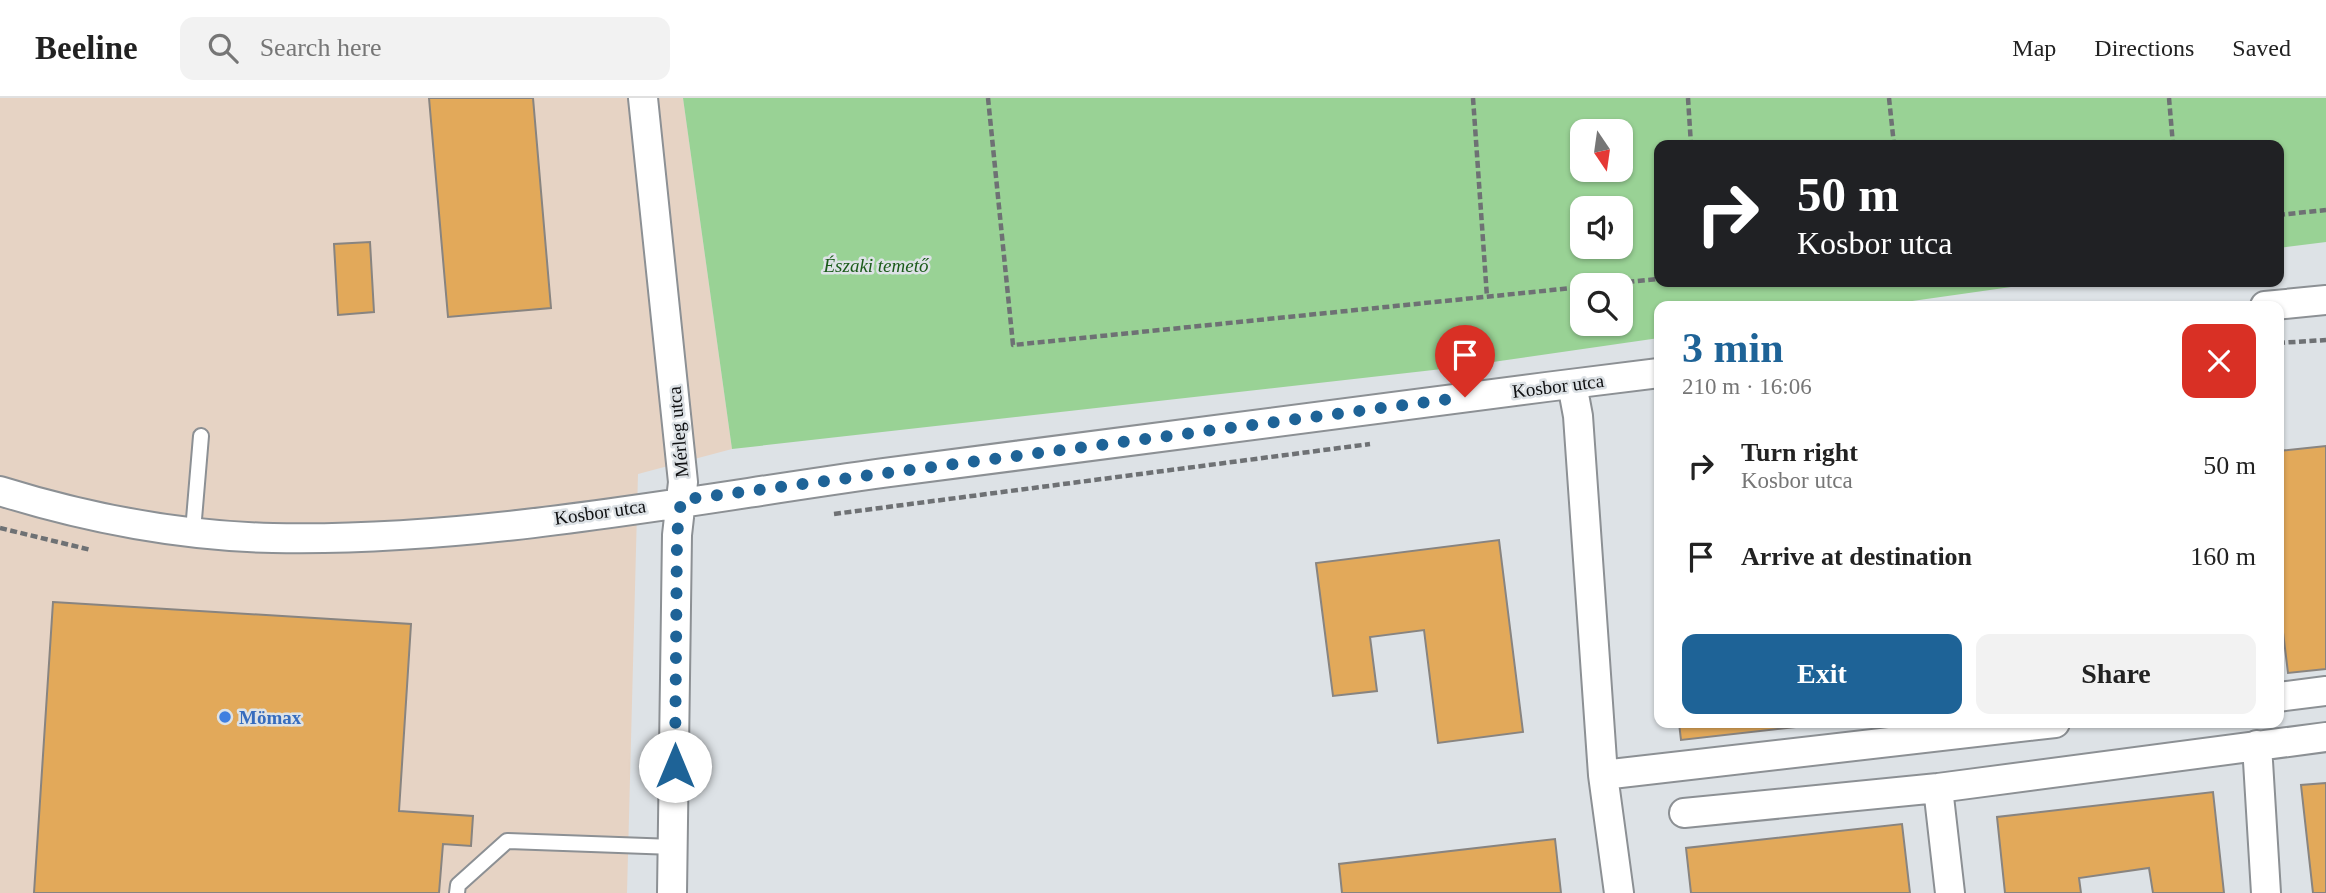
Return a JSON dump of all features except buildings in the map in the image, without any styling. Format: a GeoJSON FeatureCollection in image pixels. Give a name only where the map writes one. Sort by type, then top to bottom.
{"type":"FeatureCollection","features":[{"type":"Feature","properties":{"kind":"street","name":"Mérleg utca"},"geometry":{"type":"LineString","coordinates":[[643,98],[680,446],[672,893]]}},
{"type":"Feature","properties":{"kind":"street"},"geometry":{"type":"LineString","coordinates":[[2284,304],[2326,300]]}},
{"type":"Feature","properties":{"kind":"street","name":"Kosbor utca"},"geometry":{"type":"LineString","coordinates":[[0,491],[61,510],[193,531],[270,538],[365,537],[498,527],[681,500],[1654,374]]}},
{"type":"Feature","properties":{"kind":"street"},"geometry":{"type":"LineString","coordinates":[[1572,384],[1578,416],[1602,775],[1619,893]]}},
{"type":"Feature","properties":{"kind":"street"},"geometry":{"type":"LineString","coordinates":[[2284,696],[2326,691]]}},
{"type":"Feature","properties":{"kind":"street"},"geometry":{"type":"LineString","coordinates":[[1602,775],[1934,730],[1969,728]]}},
{"type":"Feature","properties":{"kind":"street"},"geometry":{"type":"LineString","coordinates":[[1684,813],[1938,788],[2326,737]]}},
{"type":"Feature","properties":{"kind":"street"},"geometry":{"type":"LineString","coordinates":[[2258,745],[2266,893]]}},
{"type":"Feature","properties":{"kind":"street"},"geometry":{"type":"LineString","coordinates":[[1938,788],[1950,893]]}},
{"type":"Feature","properties":{"kind":"lane"},"geometry":{"type":"LineString","coordinates":[[193,531],[201,436]]}},
{"type":"Feature","properties":{"kind":"lane"},"geometry":{"type":"LineString","coordinates":[[457,893],[458,885],[507,841],[674,847]]}},
{"type":"Feature","properties":{"kind":"path"},"geometry":{"type":"LineString","coordinates":[[988,98],[1013,345],[1570,288]]}},
{"type":"Feature","properties":{"kind":"path"},"geometry":{"type":"LineString","coordinates":[[1473,98],[1487,297]]}},
{"type":"Feature","properties":{"kind":"path"},"geometry":{"type":"LineString","coordinates":[[1688,98],[1691,140]]}},
{"type":"Feature","properties":{"kind":"path"},"geometry":{"type":"LineString","coordinates":[[1889,98],[1893,140]]}},
{"type":"Feature","properties":{"kind":"path"},"geometry":{"type":"LineString","coordinates":[[2169,98],[2173,140]]}},
{"type":"Feature","properties":{"kind":"path"},"geometry":{"type":"LineString","coordinates":[[2284,214],[2326,210]]}},
{"type":"Feature","properties":{"kind":"path"},"geometry":{"type":"LineString","coordinates":[[1633,282],[1654,279]]}},
{"type":"Feature","properties":{"kind":"path"},"geometry":{"type":"LineString","coordinates":[[2284,343],[2326,340]]}},
{"type":"Feature","properties":{"kind":"shaded area"},"geometry":{"type":"Polygon","coordinates":[[[0,98],[683,98],[732,449],[638,474],[627,893],[0,893],[0,98]]]}},
{"type":"Feature","properties":{"kind":"green space","name":"Északi temető"},"geometry":{"type":"Polygon","coordinates":[[[683,98],[2326,98],[2326,242],[2284,247],[2284,140],[1654,140],[1654,287],[2012,287],[1912,301],[1654,301],[1654,339],[1451,368],[732,449],[683,98]]]}},
{"type":"Feature","properties":{"kind":"place","name":"Mömax"},"geometry":{"type":"Point","coordinates":[225,717]}},
{"type":"Feature","properties":{"kind":"route"},"geometry":{"type":"LineString","coordinates":[[675,766],[677,535],[681,500],[1465,397]]}}]}
